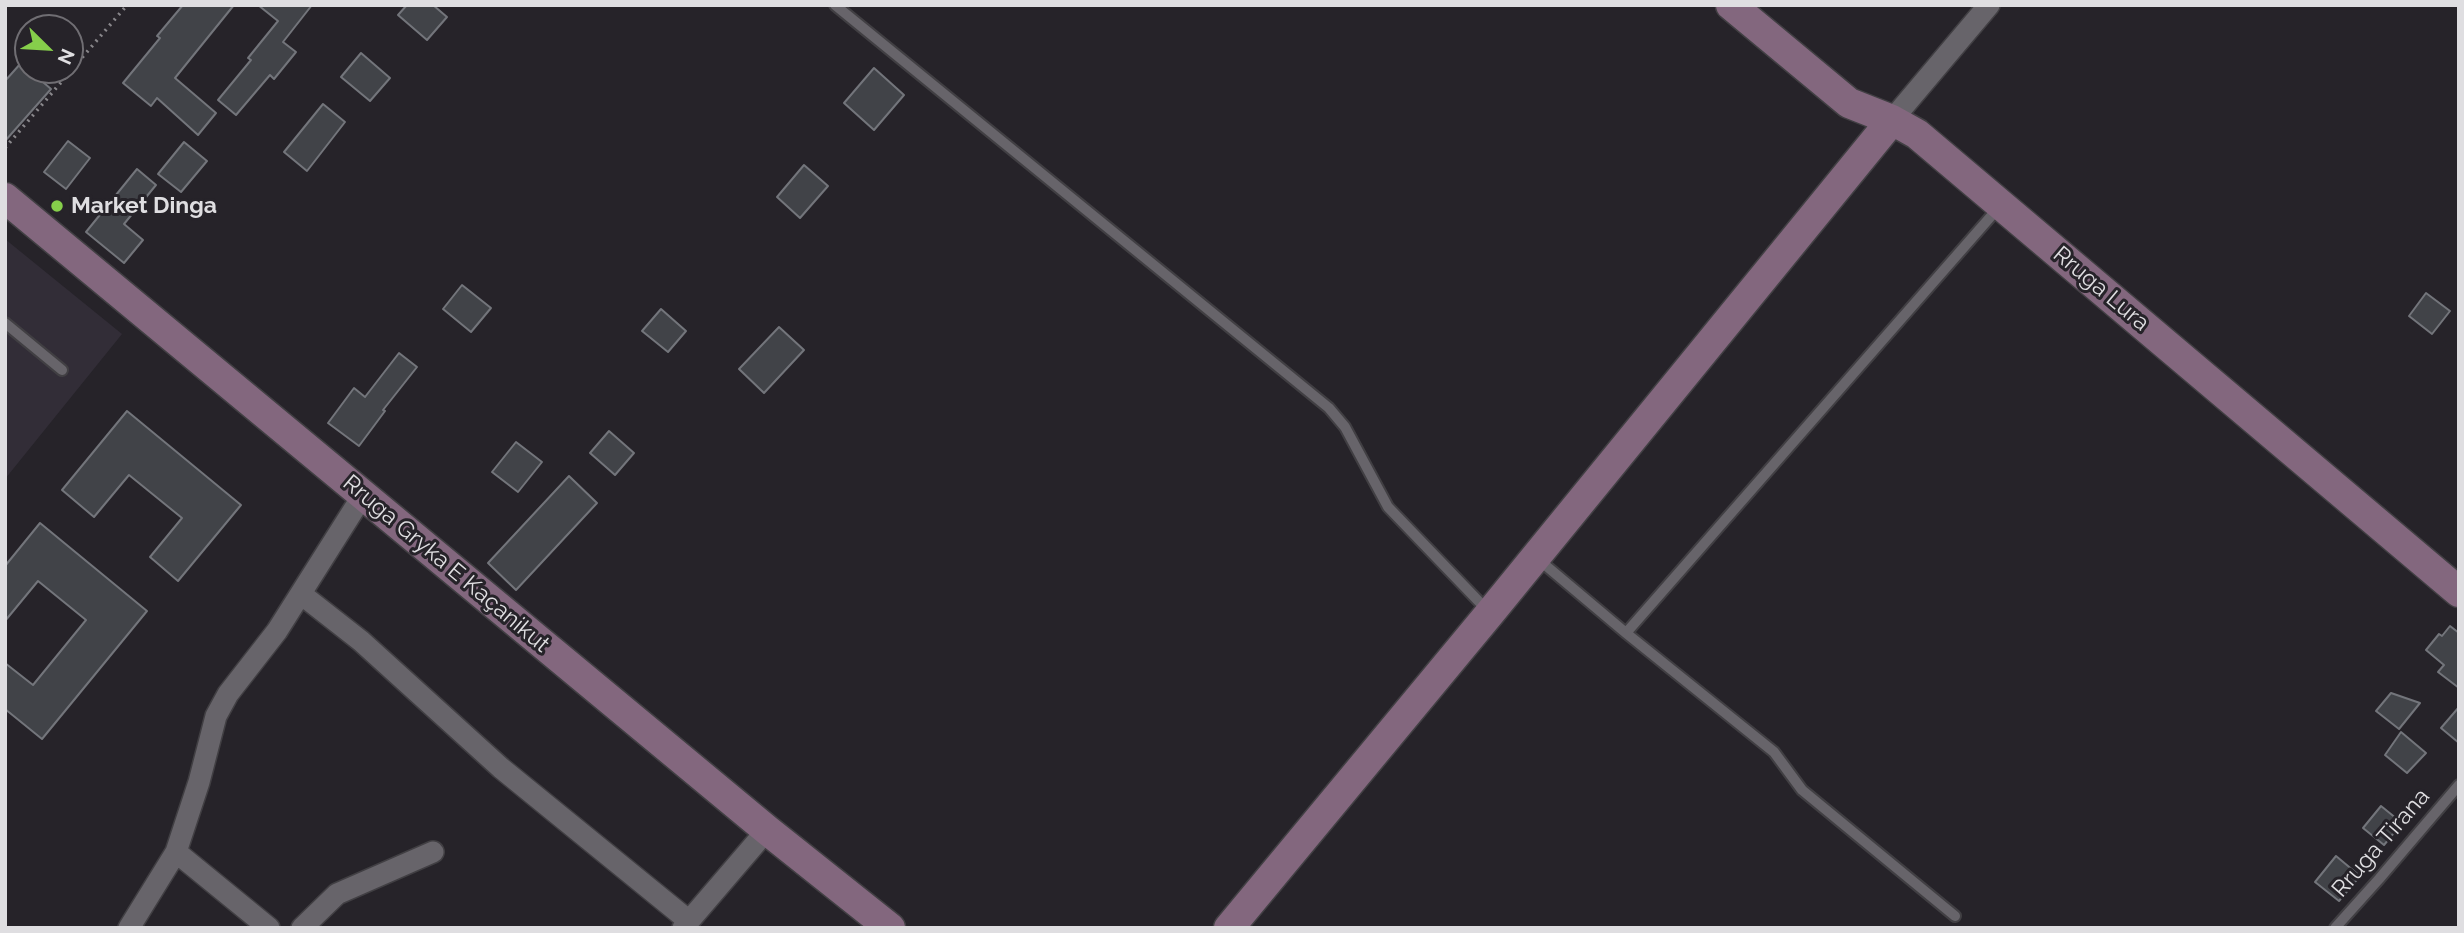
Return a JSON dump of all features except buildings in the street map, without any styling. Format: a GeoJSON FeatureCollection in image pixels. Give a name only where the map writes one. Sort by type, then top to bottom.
{"type":"FeatureCollection","features":[{"type":"Feature","properties":{"kind":"street","name":"Rruga Lura"},"geometry":{"type":"LineString","coordinates":[[1731,5],[1849,103],[1892,120],[1917,134],[2459,592]]}},
{"type":"Feature","properties":{"kind":"street"},"geometry":{"type":"LineString","coordinates":[[1229,928],[1989,5]]}},
{"type":"Feature","properties":{"kind":"street","name":"Rruga Gryka E Kaçanikut"},"geometry":{"type":"LineString","coordinates":[[5,198],[767,830],[890,928]]}},
{"type":"Feature","properties":{"kind":"street"},"geometry":{"type":"LineString","coordinates":[[129,928],[176,852],[199,782],[216,716],[228,694],[277,631],[363,495]]}},
{"type":"Feature","properties":{"kind":"street"},"geometry":{"type":"LineString","coordinates":[[301,594],[361,641],[501,768],[685,926],[767,830]]}},
{"type":"Feature","properties":{"kind":"street"},"geometry":{"type":"LineString","coordinates":[[176,852],[269,928]]}},
{"type":"Feature","properties":{"kind":"street"},"geometry":{"type":"LineString","coordinates":[[302,928],[337,894],[433,852]]}},
{"type":"Feature","properties":{"kind":"lane"},"geometry":{"type":"LineString","coordinates":[[835,5],[1329,408],[1345,427],[1388,507],[1490,613]]}},
{"type":"Feature","properties":{"kind":"lane"},"geometry":{"type":"LineString","coordinates":[[1626,633],[2001,205]]}},
{"type":"Feature","properties":{"kind":"lane"},"geometry":{"type":"LineString","coordinates":[[5,323],[62,370]]}},
{"type":"Feature","properties":{"kind":"lane"},"geometry":{"type":"LineString","coordinates":[[1536,557],[1774,752],[1802,790],[1955,916]]}},
{"type":"Feature","properties":{"kind":"lane","name":"Rruga Tirana"},"geometry":{"type":"LineString","coordinates":[[2335,928],[2459,785]]}},
{"type":"Feature","properties":{"kind":"path"},"geometry":{"type":"LineString","coordinates":[[5,148],[127,5]]}},
{"type":"Feature","properties":{"kind":"shaded area"},"geometry":{"type":"Polygon","coordinates":[[[5,239],[122,334],[5,479],[5,239]]]}},
{"type":"Feature","properties":{"kind":"place","name":"Market Dinga"},"geometry":{"type":"Point","coordinates":[57,206]}}]}
